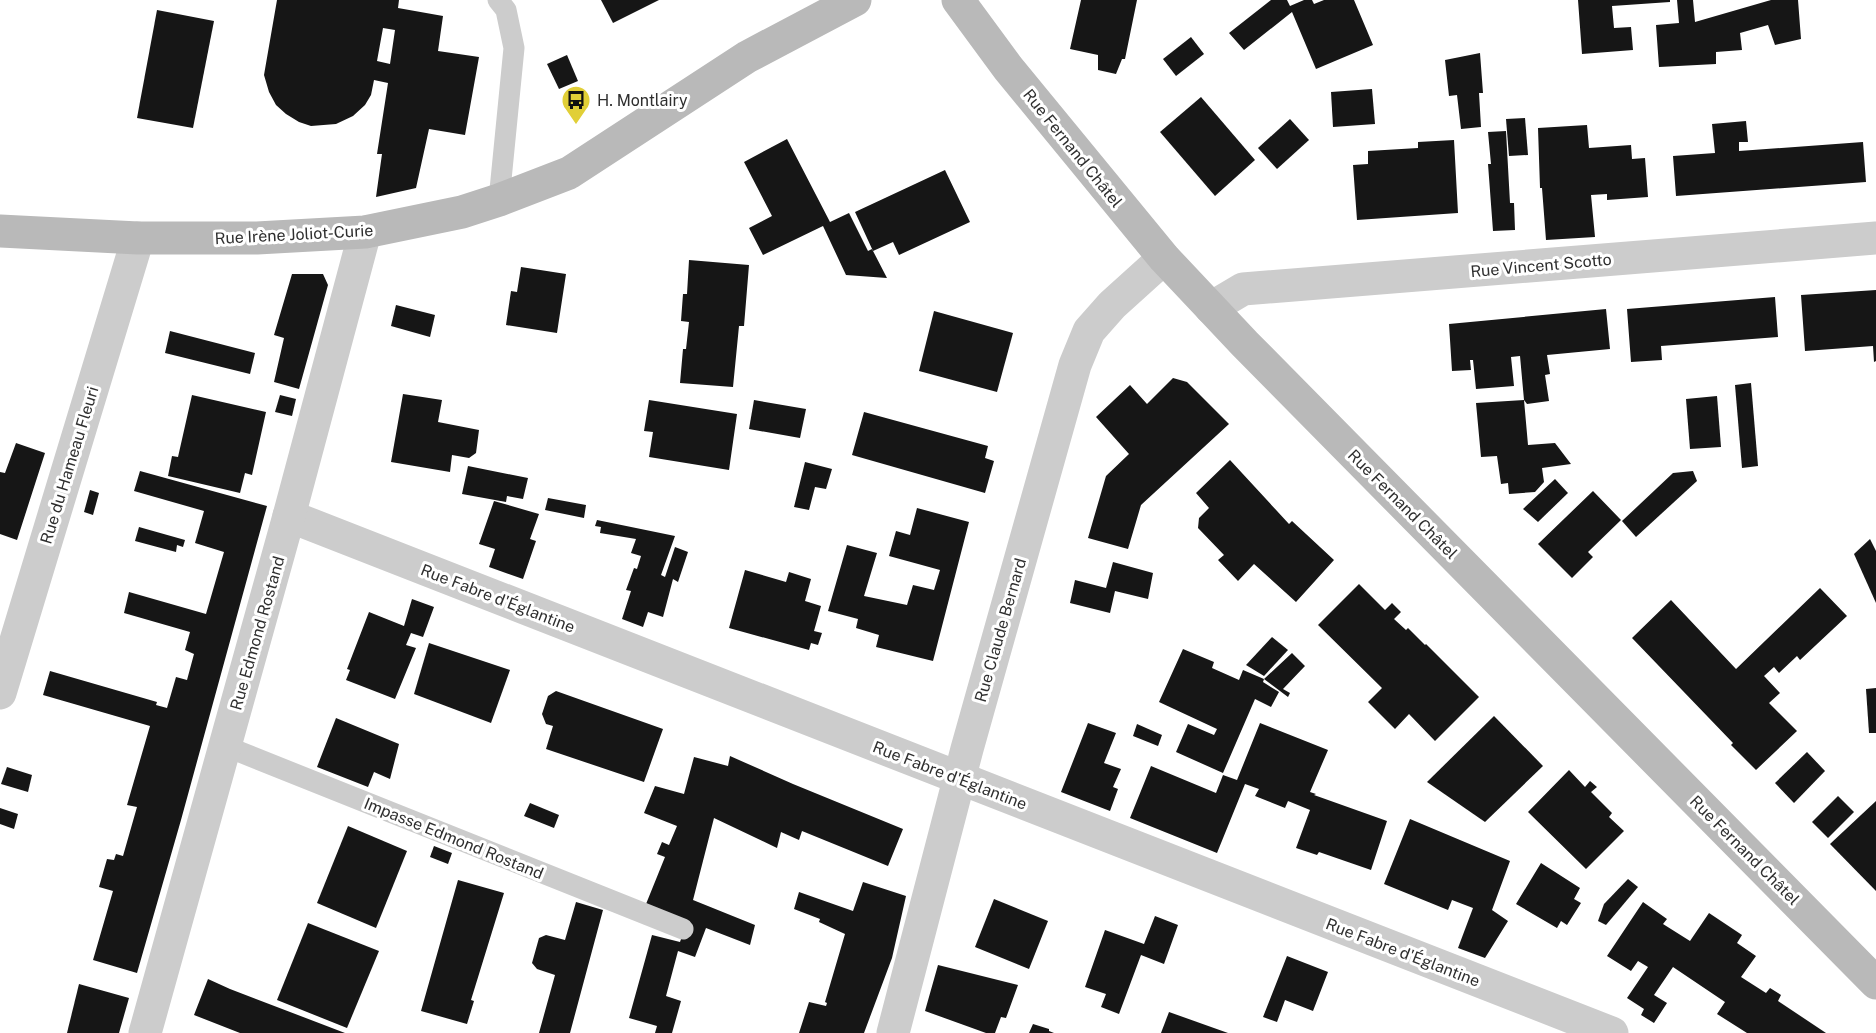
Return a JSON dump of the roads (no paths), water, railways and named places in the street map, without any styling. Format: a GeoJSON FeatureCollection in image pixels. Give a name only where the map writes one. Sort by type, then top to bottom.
{"type":"FeatureCollection","features":[{"type":"Feature","properties":{"kind":"street","name":"Rue Irène Joliot-Curie"},"geometry":{"type":"LineString","coordinates":[[0,231],[138,238],[257,238],[365,232],[462,212],[569,173],[747,57],[855,0]]}},
{"type":"Feature","properties":{"kind":"street","name":"Rue Fernand Châtel"},"geometry":{"type":"LineString","coordinates":[[958,0],[1008,68],[1164,258],[1876,983]]}},
{"type":"Feature","properties":{"kind":"street","name":"Rue Edmond Rostand"},"geometry":{"type":"LineString","coordinates":[[145,1033],[290,516],[365,232]]}},
{"type":"Feature","properties":{"kind":"street","name":"Rue du Hameau Fleuri"},"geometry":{"type":"LineString","coordinates":[[0,693],[138,238]]}},
{"type":"Feature","properties":{"kind":"street","name":"Rue Vincent Scotto"},"geometry":{"type":"LineString","coordinates":[[1211,308],[1243,289],[1876,238]]}},
{"type":"Feature","properties":{"kind":"street","name":"Rue Claude Bernard"},"geometry":{"type":"LineString","coordinates":[[892,1033],[959,778],[1075,365],[1089,331],[1112,305],[1164,258]]}},
{"type":"Feature","properties":{"kind":"street","name":"Rue Fabre d'Églantine"},"geometry":{"type":"LineString","coordinates":[[290,516],[1612,1033]]}},
{"type":"Feature","properties":{"kind":"lane"},"geometry":{"type":"LineString","coordinates":[[498,0],[506,10],[514,48],[499,200]]}},
{"type":"Feature","properties":{"kind":"lane","name":"Impasse Edmond Rostand"},"geometry":{"type":"LineString","coordinates":[[225,746],[683,930]]}},
{"type":"Feature","properties":{"kind":"place","name":"H. Montlairy"},"geometry":{"type":"Point","coordinates":[576,126]}}]}
